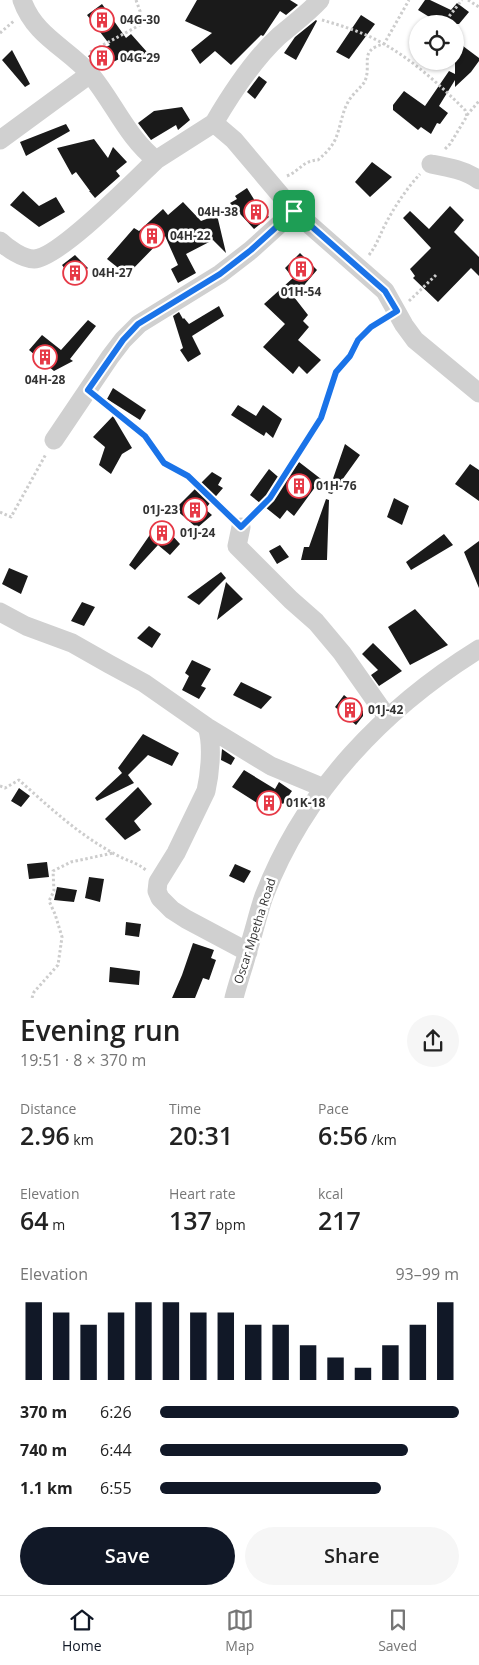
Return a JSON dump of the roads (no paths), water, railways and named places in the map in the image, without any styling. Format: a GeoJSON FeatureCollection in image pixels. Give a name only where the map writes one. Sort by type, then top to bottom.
{"type":"FeatureCollection","features":[{"type":"Feature","properties":{"kind":"street"},"geometry":{"type":"LineString","coordinates":[[22,0],[27,14],[40,30],[90,74],[128,131],[142,149],[156,160]]}},
{"type":"Feature","properties":{"kind":"street"},"geometry":{"type":"LineString","coordinates":[[0,241],[10,250],[33,259],[49,254],[98,215],[156,160],[214,123],[228,100],[260,58],[279,36],[314,7]]}},
{"type":"Feature","properties":{"kind":"street"},"geometry":{"type":"LineString","coordinates":[[0,140],[90,74]]}},
{"type":"Feature","properties":{"kind":"street"},"geometry":{"type":"LineString","coordinates":[[214,123],[234,140],[294,211],[385,291],[404,325],[415,340],[479,393]]}},
{"type":"Feature","properties":{"kind":"street"},"geometry":{"type":"LineString","coordinates":[[430,164],[454,169],[474,176],[479,180]]}},
{"type":"Feature","properties":{"kind":"street"},"geometry":{"type":"LineString","coordinates":[[54,440],[123,340],[138,324],[220,274],[251,250],[294,211]]}},
{"type":"Feature","properties":{"kind":"street"},"geometry":{"type":"LineString","coordinates":[[241,527],[237,546],[316,622],[342,652],[387,717]]}},
{"type":"Feature","properties":{"kind":"street"},"geometry":{"type":"LineString","coordinates":[[0,612],[26,626],[72,643],[144,683],[207,727],[271,766],[324,788]]}},
{"type":"Feature","properties":{"kind":"street","name":"Oscar Mpetha Road"},"geometry":{"type":"LineString","coordinates":[[234,998],[264,897],[273,875],[295,831],[324,788],[336,771],[387,717],[449,668],[479,649]]}},
{"type":"Feature","properties":{"kind":"street"},"geometry":{"type":"LineString","coordinates":[[207,727],[210,741],[206,791],[176,853],[158,882],[157,891],[160,898],[172,910],[248,952]]}},
{"type":"Feature","properties":{"kind":"place","name":"04G-30"},"geometry":{"type":"Point","coordinates":[102,20]}},
{"type":"Feature","properties":{"kind":"place","name":"04G-29"},"geometry":{"type":"Point","coordinates":[102,58]}},
{"type":"Feature","properties":{"kind":"place","name":"04H-38"},"geometry":{"type":"Point","coordinates":[256,212]}},
{"type":"Feature","properties":{"kind":"place","name":"04H-22"},"geometry":{"type":"Point","coordinates":[152,236]}},
{"type":"Feature","properties":{"kind":"place","name":"01H-54"},"geometry":{"type":"Point","coordinates":[301,269]}},
{"type":"Feature","properties":{"kind":"place","name":"04H-27"},"geometry":{"type":"Point","coordinates":[75,273]}},
{"type":"Feature","properties":{"kind":"place","name":"04H-28"},"geometry":{"type":"Point","coordinates":[45,357]}},
{"type":"Feature","properties":{"kind":"place","name":"01H-76"},"geometry":{"type":"Point","coordinates":[299,486]}},
{"type":"Feature","properties":{"kind":"place","name":"01J-23"},"geometry":{"type":"Point","coordinates":[195,510]}},
{"type":"Feature","properties":{"kind":"place","name":"01J-24"},"geometry":{"type":"Point","coordinates":[162,533]}},
{"type":"Feature","properties":{"kind":"place","name":"01J-42"},"geometry":{"type":"Point","coordinates":[350,710]}},
{"type":"Feature","properties":{"kind":"place","name":"01K-18"},"geometry":{"type":"Point","coordinates":[269,803]}}]}
